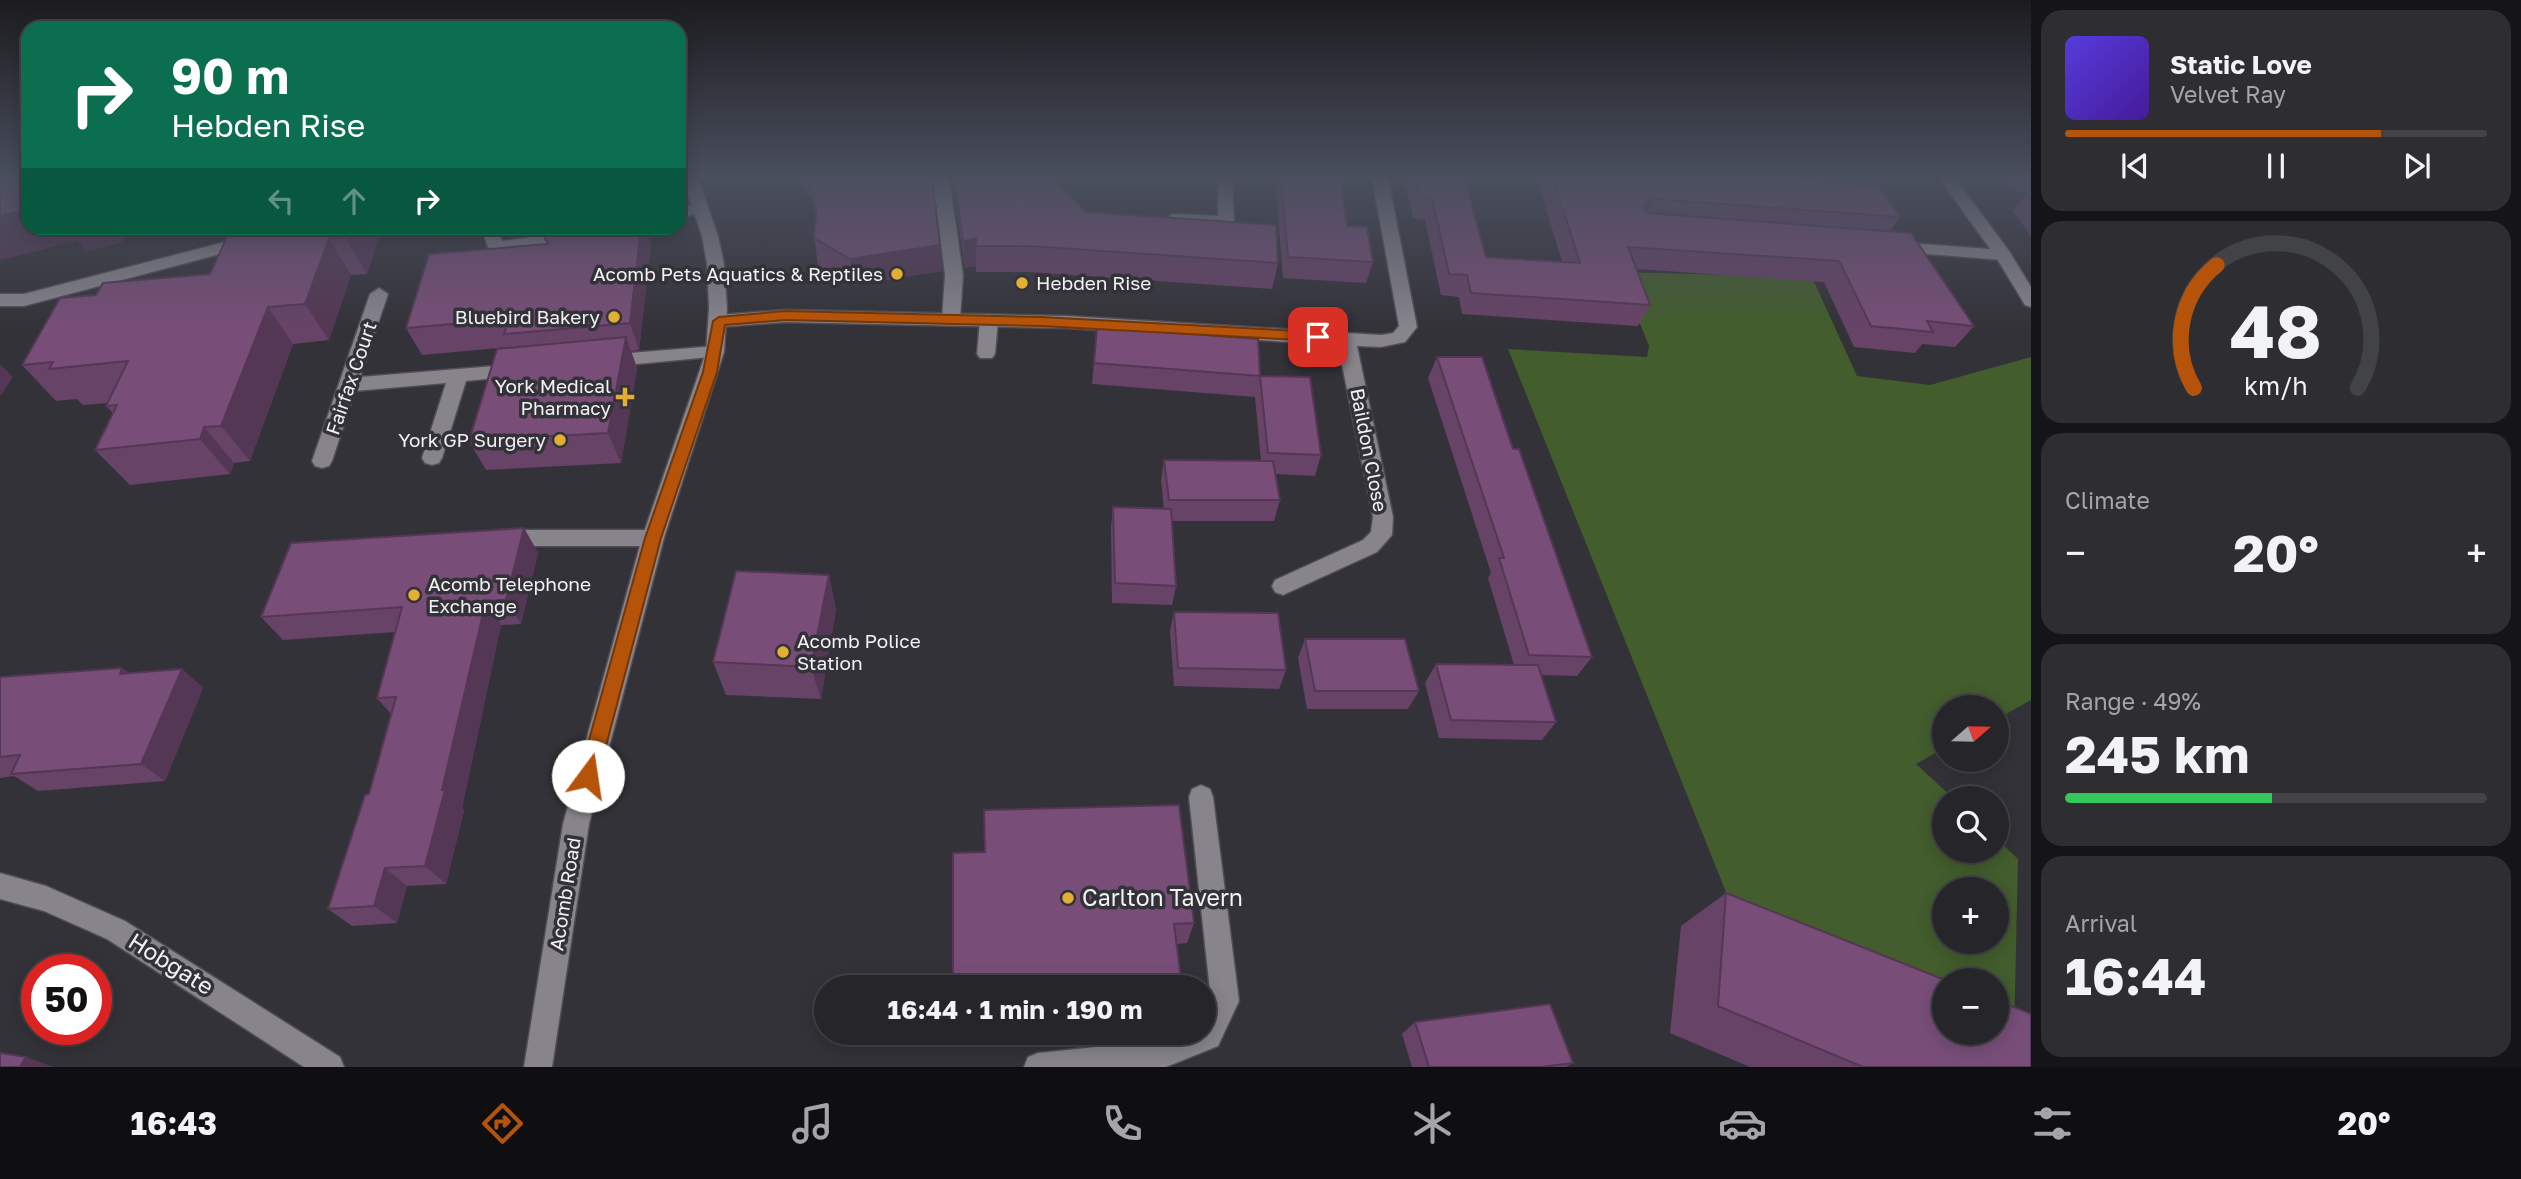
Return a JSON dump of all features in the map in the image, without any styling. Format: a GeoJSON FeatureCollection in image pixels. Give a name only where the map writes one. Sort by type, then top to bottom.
{"type":"FeatureCollection","features":[{"type":"Feature","properties":{"kind":"street","name":"Acomb Road"},"geometry":{"type":"LineString","coordinates":[[538,1067],[576,824],[653,538],[715,352],[719,321],[717,279],[707,228]]}},
{"type":"Feature","properties":{"kind":"street"},"geometry":{"type":"LineString","coordinates":[[948,228],[954,275],[951,319]]}},
{"type":"Feature","properties":{"kind":"street"},"geometry":{"type":"LineString","coordinates":[[719,321],[785,316],[989,320],[1381,341],[1399,338],[1408,327],[1389,228]]}},
{"type":"Feature","properties":{"kind":"street"},"geometry":{"type":"LineString","coordinates":[[1983,228],[2031,300]]}},
{"type":"Feature","properties":{"kind":"street"},"geometry":{"type":"LineString","coordinates":[[0,300],[24,300],[270,235]]}},
{"type":"Feature","properties":{"kind":"street"},"geometry":{"type":"LineString","coordinates":[[492,235],[496,247],[579,235]]}},
{"type":"Feature","properties":{"kind":"street"},"geometry":{"type":"LineString","coordinates":[[1879,246],[2003,256]]}},
{"type":"Feature","properties":{"kind":"street","name":"Fairfax Court"},"geometry":{"type":"LineString","coordinates":[[322,461],[379,294]]}},
{"type":"Feature","properties":{"kind":"street"},"geometry":{"type":"LineString","coordinates":[[986,354],[989,320]]}},
{"type":"Feature","properties":{"kind":"street","name":"Baildon Close"},"geometry":{"type":"LineString","coordinates":[[1283,586],[1370,546],[1381,536],[1383,517],[1346,338]]}},
{"type":"Feature","properties":{"kind":"street"},"geometry":{"type":"LineString","coordinates":[[589,363],[715,352]]}},
{"type":"Feature","properties":{"kind":"street"},"geometry":{"type":"LineString","coordinates":[[349,385],[537,368]]}},
{"type":"Feature","properties":{"kind":"street"},"geometry":{"type":"LineString","coordinates":[[432,458],[458,376]]}},
{"type":"Feature","properties":{"kind":"street"},"geometry":{"type":"LineString","coordinates":[[476,538],[653,538]]}},
{"type":"Feature","properties":{"kind":"street"},"geometry":{"type":"LineString","coordinates":[[1038,1067],[1163,1054],[1208,1035],[1225,1001],[1201,797]]}},
{"type":"Feature","properties":{"kind":"street","name":"Hobgate"},"geometry":{"type":"LineString","coordinates":[[0,886],[46,899],[116,930],[330,1067]]}},
{"type":"Feature","properties":{"kind":"green space"},"geometry":{"type":"Polygon","coordinates":[[[1619,272],[1812,277],[1857,376],[1930,385],[2031,357],[2031,700],[2009,712],[2009,695],[1932,695],[1932,755],[1916,764],[1940,786],[1932,786],[1932,863],[2009,863],[2009,850],[2018,859],[2014,1039],[2009,1037],[2009,968],[1932,968],[1932,977],[1740,927],[1508,349],[1647,357],[1649,346],[1619,272]]]}},
{"type":"Feature","properties":{"kind":"building"},"geometry":{"type":"Polygon","coordinates":[[[815,228],[938,228],[940,245],[850,259],[814,238],[815,228]]]}},
{"type":"Feature","properties":{"kind":"building"},"geometry":{"type":"Polygon","coordinates":[[[961,228],[1276,228],[1278,263],[1029,246],[976,246],[976,239],[963,241],[961,228]]]}},
{"type":"Feature","properties":{"kind":"building"},"geometry":{"type":"Polygon","coordinates":[[[1285,228],[1367,228],[1373,262],[1288,257],[1285,228]]]}},
{"type":"Feature","properties":{"kind":"building"},"geometry":{"type":"Polygon","coordinates":[[[1439,228],[1478,228],[1486,257],[1580,263],[1569,228],[1843,228],[1911,233],[1974,326],[1927,321],[1933,332],[1871,326],[1839,261],[1628,247],[1650,305],[1471,293],[1467,275],[1449,274],[1439,228]]]}},
{"type":"Feature","properties":{"kind":"building"},"geometry":{"type":"Polygon","coordinates":[[[228,235],[346,235],[329,239],[305,304],[268,307],[221,426],[204,427],[200,439],[95,450],[117,405],[106,406],[128,361],[49,369],[53,362],[22,365],[60,298],[96,295],[103,283],[210,274],[228,235]]]}},
{"type":"Feature","properties":{"kind":"building"},"geometry":{"type":"Polygon","coordinates":[[[544,235],[640,235],[630,323],[504,334],[509,319],[406,328],[429,254],[548,244],[544,235]]]}},
{"type":"Feature","properties":{"kind":"building"},"geometry":{"type":"Polygon","coordinates":[[[1097,327],[1258,339],[1260,376],[1094,363],[1097,327]]]}},
{"type":"Feature","properties":{"kind":"building"},"geometry":{"type":"Polygon","coordinates":[[[626,337],[608,433],[469,441],[497,349],[626,337]]]}},
{"type":"Feature","properties":{"kind":"building"},"geometry":{"type":"Polygon","coordinates":[[[1437,357],[1482,357],[1513,449],[1519,449],[1592,657],[1529,655],[1499,558],[1504,558],[1437,357]]]}},
{"type":"Feature","properties":{"kind":"building"},"geometry":{"type":"Polygon","coordinates":[[[1260,376],[1310,377],[1321,455],[1268,453],[1260,376]]]}},
{"type":"Feature","properties":{"kind":"building"},"geometry":{"type":"Polygon","coordinates":[[[1164,460],[1273,461],[1280,500],[1169,500],[1164,460]]]}},
{"type":"Feature","properties":{"kind":"building"},"geometry":{"type":"Polygon","coordinates":[[[1113,507],[1171,509],[1176,586],[1115,583],[1113,507]]]}},
{"type":"Feature","properties":{"kind":"building"},"geometry":{"type":"Polygon","coordinates":[[[524,528],[506,600],[486,601],[442,790],[445,790],[425,866],[385,868],[374,906],[328,909],[365,795],[369,794],[396,697],[377,698],[402,607],[261,617],[291,543],[524,528]]]}},
{"type":"Feature","properties":{"kind":"building"},"geometry":{"type":"Polygon","coordinates":[[[736,571],[829,575],[811,667],[713,662],[736,571]]]}},
{"type":"Feature","properties":{"kind":"building"},"geometry":{"type":"Polygon","coordinates":[[[1174,612],[1278,613],[1286,670],[1178,668],[1174,612]]]}},
{"type":"Feature","properties":{"kind":"building"},"geometry":{"type":"Polygon","coordinates":[[[1305,639],[1405,639],[1419,691],[1315,691],[1305,639]]]}},
{"type":"Feature","properties":{"kind":"building"},"geometry":{"type":"Polygon","coordinates":[[[1436,664],[1538,665],[1556,722],[1451,720],[1436,664]]]}},
{"type":"Feature","properties":{"kind":"building"},"geometry":{"type":"Polygon","coordinates":[[[122,668],[120,674],[182,669],[141,764],[11,774],[20,755],[0,757],[0,677],[122,668]]]}},
{"type":"Feature","properties":{"kind":"building","name":"Carlton Tavern"},"geometry":{"type":"Polygon","coordinates":[[[1179,805],[1194,923],[1174,924],[1180,975],[953,975],[953,853],[985,852],[984,810],[1179,805]]]}},
{"type":"Feature","properties":{"kind":"building"},"geometry":{"type":"Polygon","coordinates":[[[1726,893],[1932,975],[1932,1045],[2009,1045],[2009,1005],[2031,1014],[2031,1067],[1863,1067],[1718,1006],[1726,893]]]}},
{"type":"Feature","properties":{"kind":"building"},"geometry":{"type":"Polygon","coordinates":[[[1550,1004],[1573,1063],[1541,1067],[1429,1067],[1415,1022],[1550,1004]]]}},
{"type":"Feature","properties":{"kind":"building"},"geometry":{"type":"Polygon","coordinates":[[[0,1053],[26,1057],[20,1067],[0,1067],[0,1053]]]}},
{"type":"Feature","properties":{"kind":"place","name":"Acomb Pets Aquatics & Reptiles"},"geometry":{"type":"Point","coordinates":[897,274]}},
{"type":"Feature","properties":{"kind":"place","name":"Hebden Rise"},"geometry":{"type":"Point","coordinates":[1022,283]}},
{"type":"Feature","properties":{"kind":"place","name":"Bluebird Bakery"},"geometry":{"type":"Point","coordinates":[614,317]}},
{"type":"Feature","properties":{"kind":"place","name":"York Medical Pharmacy"},"geometry":{"type":"Point","coordinates":[625,397]}},
{"type":"Feature","properties":{"kind":"place","name":"York GP Surgery"},"geometry":{"type":"Point","coordinates":[560,440]}},
{"type":"Feature","properties":{"kind":"place","name":"Acomb Telephone Exchange"},"geometry":{"type":"Point","coordinates":[414,595]}},
{"type":"Feature","properties":{"kind":"place","name":"Acomb Police Station"},"geometry":{"type":"Point","coordinates":[783,652]}},
{"type":"Feature","properties":{"kind":"place","name":"Carlton Tavern"},"geometry":{"type":"Point","coordinates":[1068,898]}},
{"type":"Feature","properties":{"kind":"route"},"geometry":{"type":"LineString","coordinates":[[588,776],[653,538],[710,372],[719,321],[785,316],[1041,321],[1318,337]]}}]}
